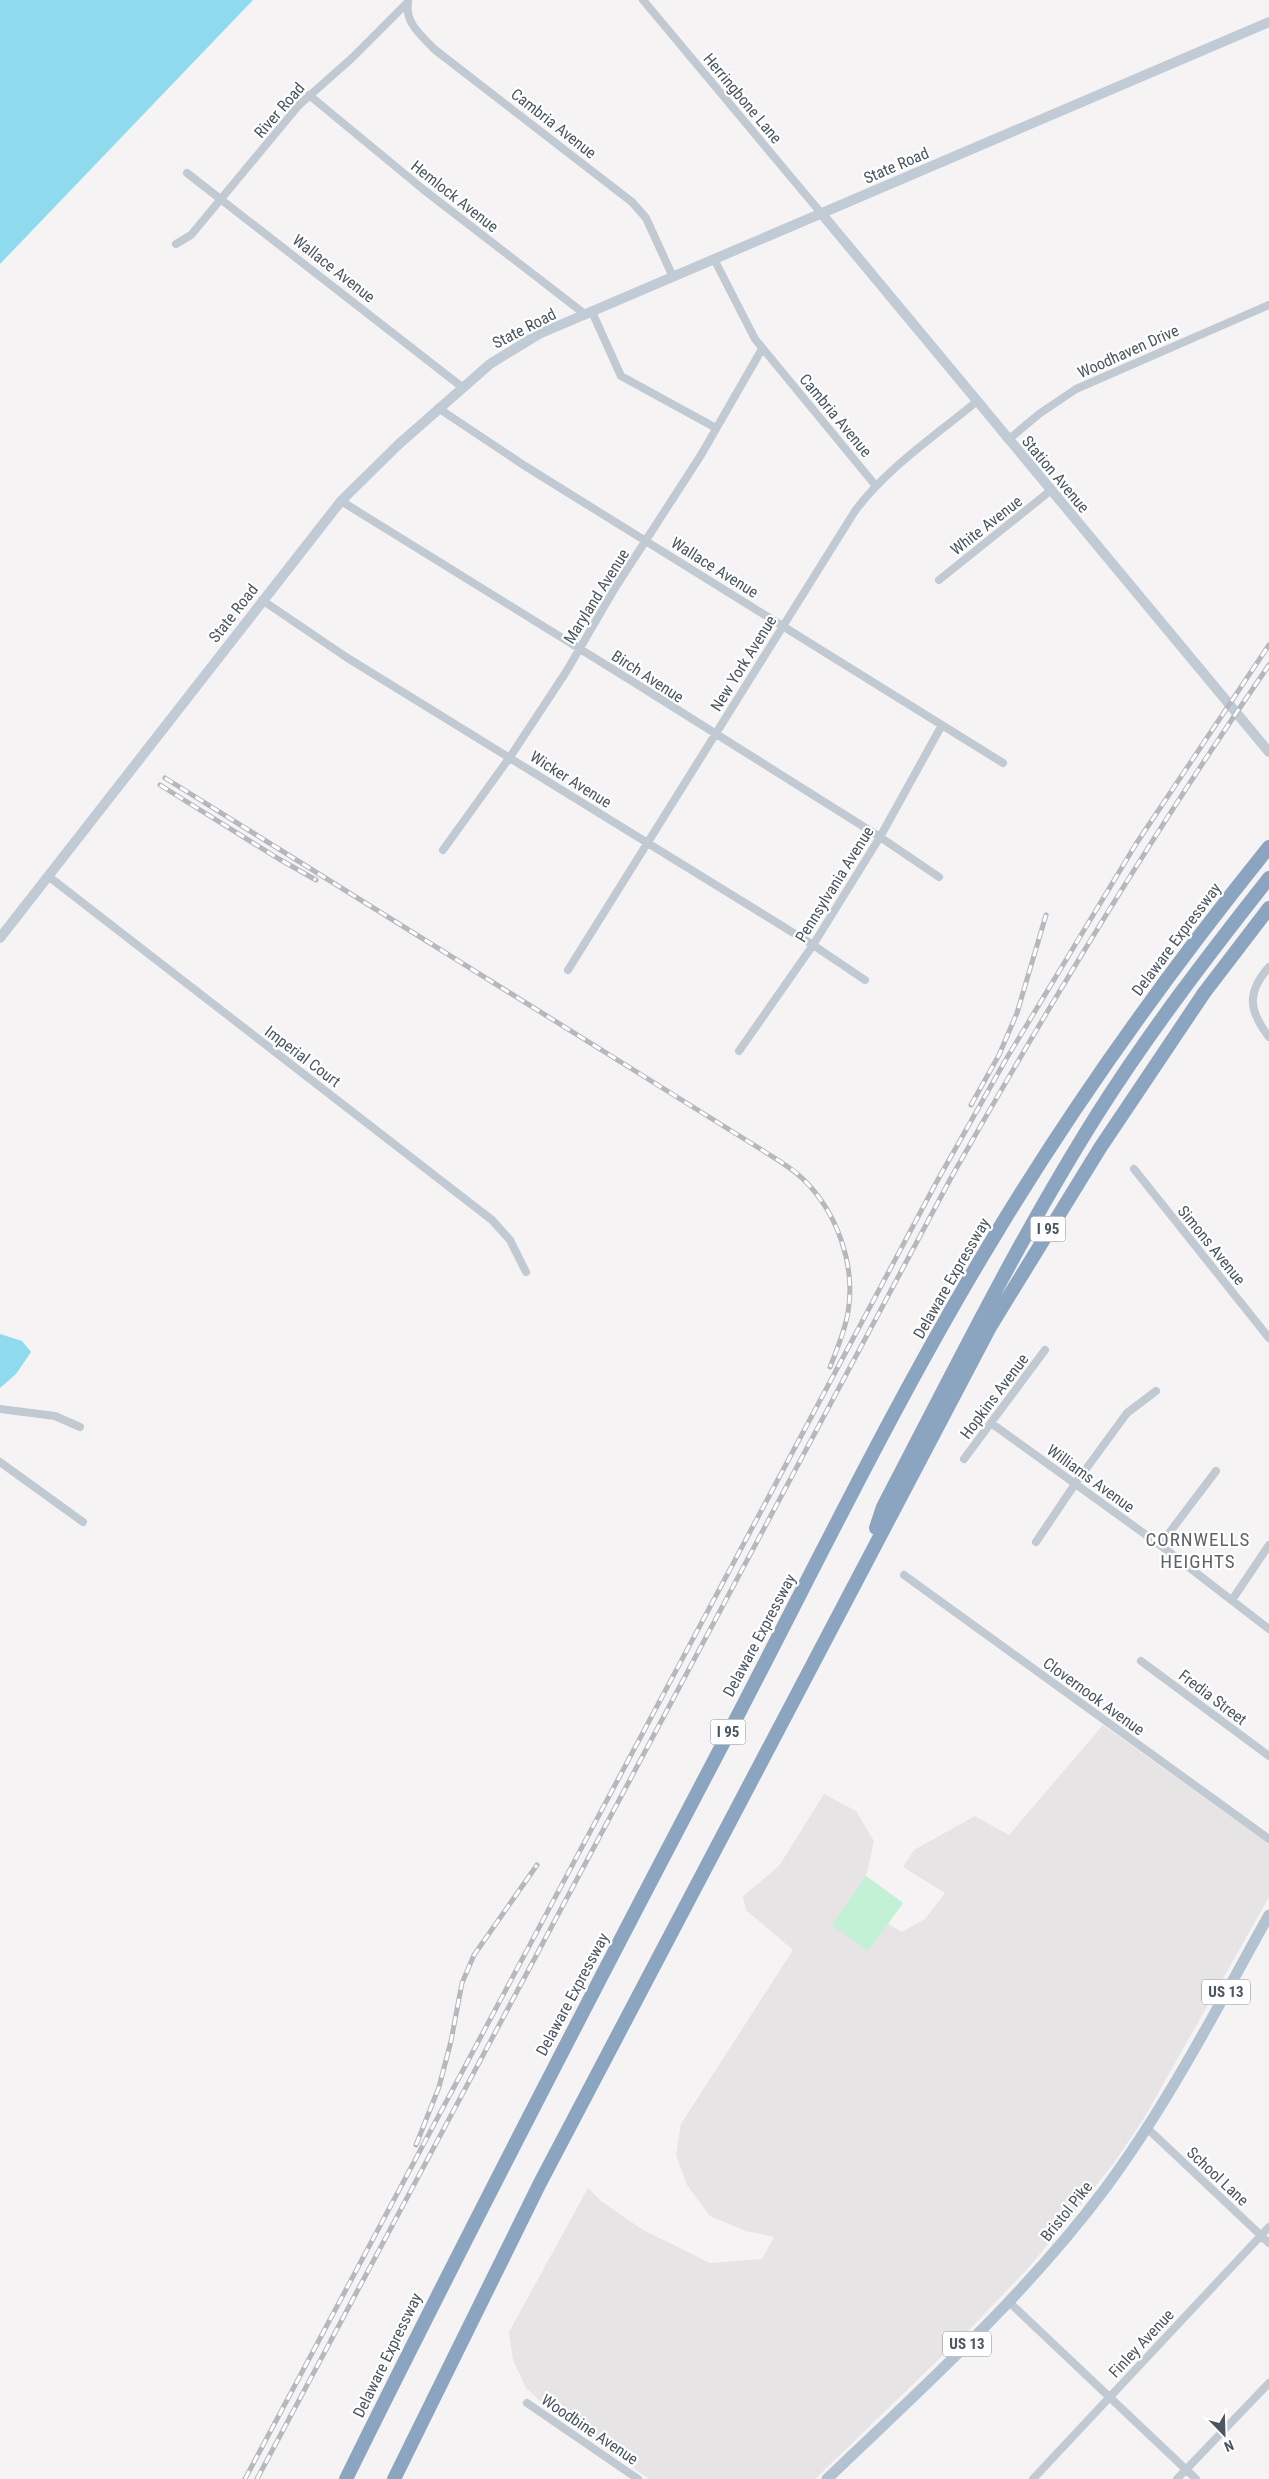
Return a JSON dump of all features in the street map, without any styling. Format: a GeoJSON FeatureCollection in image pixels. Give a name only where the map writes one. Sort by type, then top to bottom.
{"type":"FeatureCollection","features":[{"type":"Feature","properties":{"kind":"highway","name":"Delaware Expressway"},"geometry":{"type":"LineString","coordinates":[[346,2479],[523,2126],[886,1431],[972,1274],[1057,1137],[1100,1072],[1184,956],[1269,847]]}},
{"type":"Feature","properties":{"kind":"highway"},"geometry":{"type":"LineString","coordinates":[[861,1571],[883,1507],[1045,1200],[1098,1113],[1153,1031],[1269,878]]}},
{"type":"Feature","properties":{"kind":"highway","name":"I 95"},"geometry":{"type":"LineString","coordinates":[[394,2479],[545,2174],[943,1414],[1036,1250],[1095,1156],[1204,993],[1269,908]]}},
{"type":"Feature","properties":{"kind":"main road","name":"State Road"},"geometry":{"type":"LineString","coordinates":[[0,938],[341,501],[438,408],[490,364],[521,343],[589,313],[1269,22]]}},
{"type":"Feature","properties":{"kind":"main road","name":"Station Avenue"},"geometry":{"type":"LineString","coordinates":[[821,213],[976,402],[1269,752]]}},
{"type":"Feature","properties":{"kind":"main road","name":"Bristol Pike"},"geometry":{"type":"LineString","coordinates":[[827,2479],[1009,2302],[1085,2214],[1148,2128],[1269,1915]]}},
{"type":"Feature","properties":{"kind":"street","name":"Herringbone Lane"},"geometry":{"type":"LineString","coordinates":[[643,0],[821,213]]}},
{"type":"Feature","properties":{"kind":"street","name":"River Road"},"geometry":{"type":"LineString","coordinates":[[176,244],[190,235],[221,200],[281,125],[308,96],[352,58],[408,1]]}},
{"type":"Feature","properties":{"kind":"street","name":"Cambria Avenue"},"geometry":{"type":"LineString","coordinates":[[408,1],[407,15],[410,22],[434,48],[632,202],[646,218],[673,277]]}},
{"type":"Feature","properties":{"kind":"street","name":"Hemlock Avenue"},"geometry":{"type":"LineString","coordinates":[[308,96],[424,190],[589,313],[621,376],[716,428]]}},
{"type":"Feature","properties":{"kind":"street","name":"Wallace Avenue"},"geometry":{"type":"LineString","coordinates":[[187,173],[462,387]]}},
{"type":"Feature","properties":{"kind":"street","name":"Cambria Avenue"},"geometry":{"type":"LineString","coordinates":[[714,259],[738,310],[762,349],[876,486]]}},
{"type":"Feature","properties":{"kind":"street","name":"Woodhaven Drive"},"geometry":{"type":"LineString","coordinates":[[1008,440],[1039,414],[1076,389],[1269,305]]}},
{"type":"Feature","properties":{"kind":"street","name":"Maryland Avenue"},"geometry":{"type":"LineString","coordinates":[[443,850],[510,757],[716,428],[762,349]]}},
{"type":"Feature","properties":{"kind":"street","name":"New York Avenue"},"geometry":{"type":"LineString","coordinates":[[568,970],[854,511],[876,486],[976,402]]}},
{"type":"Feature","properties":{"kind":"street","name":"Wallace Avenue"},"geometry":{"type":"LineString","coordinates":[[438,408],[525,466],[1003,763]]}},
{"type":"Feature","properties":{"kind":"street","name":"White Avenue"},"geometry":{"type":"LineString","coordinates":[[939,580],[1050,491]]}},
{"type":"Feature","properties":{"kind":"street","name":"Birch Avenue"},"geometry":{"type":"LineString","coordinates":[[341,501],[880,837],[939,877]]}},
{"type":"Feature","properties":{"kind":"street","name":"Wicker Avenue"},"geometry":{"type":"LineString","coordinates":[[262,600],[338,652],[813,945],[865,980]]}},
{"type":"Feature","properties":{"kind":"street","name":"Pennsylvania Avenue"},"geometry":{"type":"LineString","coordinates":[[739,1051],[813,945],[880,837],[942,725]]}},
{"type":"Feature","properties":{"kind":"street","name":"Imperial Court"},"geometry":{"type":"LineString","coordinates":[[48,876],[492,1220],[510,1240],[526,1272]]}},
{"type":"Feature","properties":{"kind":"street"},"geometry":{"type":"LineString","coordinates":[[1269,967],[1260,979],[1253,997],[1254,1014],[1269,1037]]}},
{"type":"Feature","properties":{"kind":"street","name":"Simons Avenue"},"geometry":{"type":"LineString","coordinates":[[1134,1169],[1269,1338]]}},
{"type":"Feature","properties":{"kind":"street","name":"Hopkins Avenue"},"geometry":{"type":"LineString","coordinates":[[964,1459],[1045,1350]]}},
{"type":"Feature","properties":{"kind":"street"},"geometry":{"type":"LineString","coordinates":[[1036,1542],[1075,1484],[1127,1413],[1156,1391]]}},
{"type":"Feature","properties":{"kind":"street"},"geometry":{"type":"LineString","coordinates":[[0,1409],[55,1416],[80,1426]]}},
{"type":"Feature","properties":{"kind":"street","name":"Williams Avenue"},"geometry":{"type":"LineString","coordinates":[[991,1422],[1160,1545],[1269,1629]]}},
{"type":"Feature","properties":{"kind":"street"},"geometry":{"type":"LineString","coordinates":[[0,1462],[83,1522]]}},
{"type":"Feature","properties":{"kind":"street"},"geometry":{"type":"LineString","coordinates":[[1160,1545],[1216,1471]]}},
{"type":"Feature","properties":{"kind":"street"},"geometry":{"type":"LineString","coordinates":[[1232,1600],[1269,1545]]}},
{"type":"Feature","properties":{"kind":"street","name":"Clovernook Avenue"},"geometry":{"type":"LineString","coordinates":[[904,1575],[1269,1839]]}},
{"type":"Feature","properties":{"kind":"street","name":"Fredia Street"},"geometry":{"type":"LineString","coordinates":[[1141,1661],[1269,1756]]}},
{"type":"Feature","properties":{"kind":"street","name":"School Lane"},"geometry":{"type":"LineString","coordinates":[[1148,2128],[1269,2243]]}},
{"type":"Feature","properties":{"kind":"street","name":"Finley Avenue"},"geometry":{"type":"LineString","coordinates":[[1033,2479],[1269,2227]]}},
{"type":"Feature","properties":{"kind":"street"},"geometry":{"type":"LineString","coordinates":[[1009,2302],[1196,2479]]}},
{"type":"Feature","properties":{"kind":"street"},"geometry":{"type":"LineString","coordinates":[[1178,2479],[1269,2383]]}},
{"type":"Feature","properties":{"kind":"street","name":"Woodbine Avenue"},"geometry":{"type":"LineString","coordinates":[[527,2403],[638,2479]]}},
{"type":"Feature","properties":{"kind":"shaded area"},"geometry":{"type":"Polygon","coordinates":[[[1103,1725],[1269,1844],[1269,1897],[1144,2118],[1114,2163],[1078,2208],[1030,2266],[972,2327],[815,2479],[649,2479],[550,2410],[526,2388],[513,2360],[509,2332],[588,2188],[601,2201],[643,2230],[710,2263],[762,2259],[774,2237],[746,2231],[710,2216],[687,2185],[676,2155],[681,2124],[793,1950],[746,1910],[743,1896],[779,1866],[824,1794],[856,1811],[874,1841],[866,1876],[903,1903],[888,1924],[902,1932],[925,1919],[945,1893],[903,1867],[914,1850],[975,1816],[1009,1835],[1103,1725]]]}},
{"type":"Feature","properties":{"kind":"green space"},"geometry":{"type":"Polygon","coordinates":[[[866,1876],[903,1903],[868,1951],[832,1925],[866,1876]]]}},
{"type":"Feature","properties":{"kind":"water"},"geometry":{"type":"Polygon","coordinates":[[[0,0],[253,0],[0,264],[0,0]]]}},
{"type":"Feature","properties":{"kind":"water"},"geometry":{"type":"Polygon","coordinates":[[[0,1334],[22,1341],[31,1352],[16,1374],[0,1388],[0,1334]]]}},
{"type":"Feature","properties":{"kind":"railway"},"geometry":{"type":"LineString","coordinates":[[245,2479],[936,1183],[1005,1061],[1136,844],[1269,645]]}},
{"type":"Feature","properties":{"kind":"railway"},"geometry":{"type":"LineString","coordinates":[[257,2479],[952,1176],[1027,1046],[1105,917],[1185,790],[1269,665]]}},
{"type":"Feature","properties":{"kind":"railway"},"geometry":{"type":"LineString","coordinates":[[165,778],[778,1160],[803,1179],[826,1207],[834,1223],[841,1240],[849,1276],[850,1294],[847,1319],[830,1367]]}},
{"type":"Feature","properties":{"kind":"railway"},"geometry":{"type":"LineString","coordinates":[[160,785],[316,880]]}},
{"type":"Feature","properties":{"kind":"railway"},"geometry":{"type":"LineString","coordinates":[[971,1105],[999,1055],[1017,1013],[1046,915]]}},
{"type":"Feature","properties":{"kind":"railway"},"geometry":{"type":"LineString","coordinates":[[416,2145],[439,2087],[451,2041],[462,1983],[474,1955],[537,1865]]}},
{"type":"Feature","properties":{"kind":"district","name":"CORNWELLS HEIGHTS"},"geometry":{"type":"Point","coordinates":[1198,1550]}}]}
